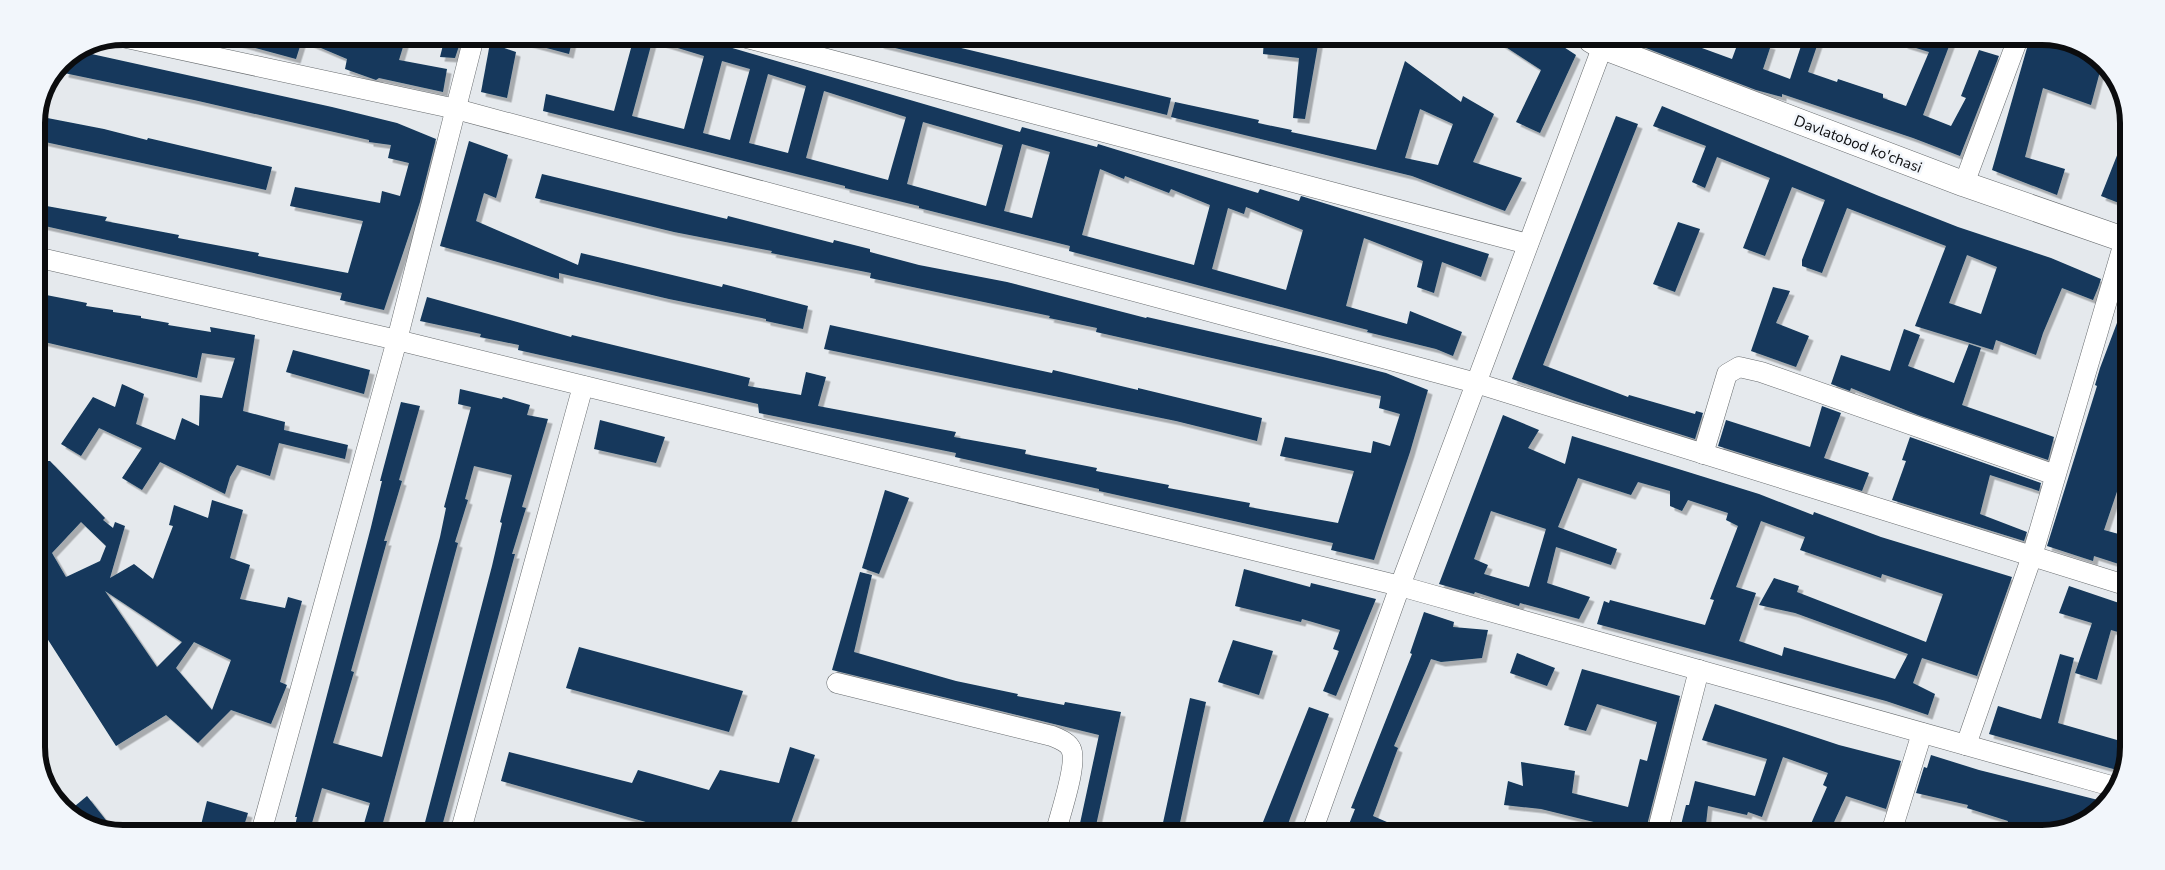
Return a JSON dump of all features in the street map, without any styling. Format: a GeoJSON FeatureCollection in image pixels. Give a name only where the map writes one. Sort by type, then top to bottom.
{"type":"FeatureCollection","features":[{"type":"Feature","properties":{"kind":"street"},"geometry":{"type":"LineString","coordinates":[[163,45],[456,109],[1476,383],[2120,583]]}},
{"type":"Feature","properties":{"kind":"street"},"geometry":{"type":"LineString","coordinates":[[263,825],[397,340],[472,45]]}},
{"type":"Feature","properties":{"kind":"street"},"geometry":{"type":"LineString","coordinates":[[775,45],[1528,244]]}},
{"type":"Feature","properties":{"kind":"street"},"geometry":{"type":"LineString","coordinates":[[1315,825],[1400,586],[1528,244],[1598,45]]}},
{"type":"Feature","properties":{"kind":"street","name":"Davlatobod ko'chasi"},"geometry":{"type":"LineString","coordinates":[[1607,45],[1964,184],[2120,234]]}},
{"type":"Feature","properties":{"kind":"street"},"geometry":{"type":"LineString","coordinates":[[1964,184],[2016,45]]}},
{"type":"Feature","properties":{"kind":"street"},"geometry":{"type":"LineString","coordinates":[[45,259],[397,340],[1400,586],[2110,786]]}},
{"type":"Feature","properties":{"kind":"street"},"geometry":{"type":"LineString","coordinates":[[1966,746],[2032,556],[2120,259]]}},
{"type":"Feature","properties":{"kind":"street"},"geometry":{"type":"LineString","coordinates":[[1703,454],[1727,374],[1739,367],[1761,372],[2055,475]]}},
{"type":"Feature","properties":{"kind":"street"},"geometry":{"type":"LineString","coordinates":[[468,825],[583,386]]}},
{"type":"Feature","properties":{"kind":"street"},"geometry":{"type":"LineString","coordinates":[[1659,825],[1699,670]]}},
{"type":"Feature","properties":{"kind":"street"},"geometry":{"type":"LineString","coordinates":[[837,683],[1052,736],[1065,742],[1072,750],[1073,762],[1057,825]]}},
{"type":"Feature","properties":{"kind":"street"},"geometry":{"type":"LineString","coordinates":[[1894,825],[1922,733]]}},
{"type":"Feature","properties":{"kind":"building"},"geometry":{"type":"Polygon","coordinates":[[[245,45],[300,45],[296,59],[245,45]]]}},
{"type":"Feature","properties":{"kind":"building"},"geometry":{"type":"Polygon","coordinates":[[[314,45],[404,45],[399,60],[447,69],[443,92],[379,78],[376,80],[345,69],[347,59],[314,45]]]}},
{"type":"Feature","properties":{"kind":"building"},"geometry":{"type":"Polygon","coordinates":[[[443,45],[459,45],[455,58],[440,57],[443,45]]]}},
{"type":"Feature","properties":{"kind":"building"},"geometry":{"type":"Polygon","coordinates":[[[490,45],[496,45],[516,52],[507,98],[481,92],[490,45]]]}},
{"type":"Feature","properties":{"kind":"building"},"geometry":{"type":"Polygon","coordinates":[[[535,45],[571,45],[569,54],[535,45]]]}},
{"type":"Feature","properties":{"kind":"building"},"geometry":{"type":"Polygon","coordinates":[[[632,45],[651,45],[632,116],[684,129],[704,56],[668,45],[722,45],[1020,132],[1022,127],[1097,147],[1098,144],[1258,193],[1260,189],[1299,201],[1301,196],[1489,254],[1481,277],[1442,262],[1434,293],[1417,287],[1423,261],[1364,238],[1346,306],[1407,324],[1410,311],[1462,332],[1453,356],[1436,349],[1367,332],[1368,330],[1069,251],[1070,246],[919,208],[919,206],[845,188],[845,186],[543,111],[546,94],[614,111],[632,45]],[[722,61],[703,133],[730,140],[750,69],[722,61]],[[768,74],[749,143],[788,153],[806,86],[768,74]],[[824,91],[806,158],[888,180],[906,117],[824,91]],[[923,122],[907,184],[986,206],[1003,145],[923,122]],[[1022,144],[1004,211],[1032,218],[1050,152],[1022,144]],[[1100,169],[1082,235],[1194,265],[1210,205],[1171,189],[1169,193],[1125,176],[1124,179],[1100,169]],[[1246,207],[1244,214],[1228,208],[1212,269],[1286,290],[1303,230],[1246,207]]]}},
{"type":"Feature","properties":{"kind":"building"},"geometry":{"type":"Polygon","coordinates":[[[883,45],[948,45],[1171,98],[1167,115],[883,45]]]}},
{"type":"Feature","properties":{"kind":"building"},"geometry":{"type":"Polygon","coordinates":[[[1264,45],[1318,45],[1305,119],[1293,118],[1299,58],[1263,54],[1264,45]]]}},
{"type":"Feature","properties":{"kind":"building"},"geometry":{"type":"Polygon","coordinates":[[[1503,45],[1561,45],[1576,55],[1540,133],[1516,122],[1541,70],[1503,45]]]}},
{"type":"Feature","properties":{"kind":"building"},"geometry":{"type":"Polygon","coordinates":[[[1638,45],[1694,45],[1732,59],[1737,45],[1771,45],[1763,69],[1790,79],[1801,45],[1817,45],[1808,72],[1837,82],[1838,79],[1883,94],[1883,98],[1906,106],[1929,52],[1906,45],[1949,45],[1923,115],[1951,126],[1966,98],[1961,96],[1979,50],[1999,56],[1960,156],[1913,138],[1782,94],[1782,97],[1756,90],[1638,45]]]}},
{"type":"Feature","properties":{"kind":"building"},"geometry":{"type":"Polygon","coordinates":[[[2028,45],[2067,49],[2081,55],[2097,68],[2100,71],[2091,105],[2043,88],[2025,157],[2065,169],[2057,195],[1992,170],[2028,45]]]}},
{"type":"Feature","properties":{"kind":"building"},"geometry":{"type":"Polygon","coordinates":[[[89,53],[397,123],[436,139],[420,202],[384,310],[340,300],[342,293],[45,226],[45,206],[107,217],[105,221],[179,235],[178,238],[259,253],[258,256],[348,273],[363,221],[290,206],[295,187],[380,203],[382,191],[400,196],[409,163],[388,158],[391,145],[369,142],[369,140],[194,100],[64,73],[80,58],[89,53]]]}},
{"type":"Feature","properties":{"kind":"building"},"geometry":{"type":"Polygon","coordinates":[[[1405,61],[1461,102],[1463,96],[1494,114],[1473,162],[1522,178],[1505,211],[1412,176],[1171,117],[1175,102],[1259,120],[1258,123],[1292,130],[1291,132],[1376,150],[1405,61]],[[1420,109],[1405,158],[1438,165],[1453,124],[1420,109]]]}},
{"type":"Feature","properties":{"kind":"building"},"geometry":{"type":"Polygon","coordinates":[[[1662,106],[1958,227],[2051,258],[2101,279],[2098,288],[2093,300],[2062,288],[2036,355],[1996,340],[1993,350],[1915,326],[1946,246],[1847,208],[1822,273],[1802,266],[1802,260],[1825,200],[1792,187],[1765,256],[1743,248],[1770,178],[1717,157],[1705,188],[1692,182],[1706,146],[1653,126],[1662,106]],[[1967,255],[1949,303],[1981,314],[1997,267],[1967,255]]]}},
{"type":"Feature","properties":{"kind":"building"},"geometry":{"type":"Polygon","coordinates":[[[1616,116],[1638,124],[1543,365],[1628,397],[1629,395],[1695,414],[1696,411],[1703,413],[1695,439],[1512,379],[1616,116]]]}},
{"type":"Feature","properties":{"kind":"building"},"geometry":{"type":"Polygon","coordinates":[[[45,118],[147,140],[148,138],[272,167],[266,190],[45,142],[45,118]]]}},
{"type":"Feature","properties":{"kind":"building"},"geometry":{"type":"Polygon","coordinates":[[[469,141],[508,155],[496,198],[484,193],[476,221],[578,265],[581,253],[722,287],[723,284],[808,306],[803,329],[559,273],[559,279],[440,246],[469,141]]]}},
{"type":"Feature","properties":{"kind":"building"},"geometry":{"type":"Polygon","coordinates":[[[2120,148],[2119,203],[2101,196],[2120,148]]]}},
{"type":"Feature","properties":{"kind":"building"},"geometry":{"type":"Polygon","coordinates":[[[542,174],[727,219],[728,216],[833,243],[834,240],[870,249],[870,252],[919,265],[1007,282],[1146,318],[1323,357],[1386,373],[1428,390],[1410,452],[1374,560],[1331,550],[1333,543],[955,457],[956,453],[759,413],[758,404],[518,350],[519,345],[480,337],[481,334],[420,321],[427,297],[571,337],[572,335],[750,378],[748,386],[801,395],[806,372],[826,377],[818,406],[956,432],[954,437],[1026,450],[1025,454],[1097,468],[1096,471],[1169,485],[1168,488],[1250,503],[1249,507],[1338,523],[1354,471],[1280,456],[1285,437],[1371,453],[1373,441],[1390,446],[1400,414],[1379,408],[1381,396],[1096,332],[1097,328],[1049,318],[1050,316],[870,278],[871,273],[674,232],[535,198],[542,174]]]}},
{"type":"Feature","properties":{"kind":"building"},"geometry":{"type":"Polygon","coordinates":[[[1678,222],[1700,229],[1675,292],[1653,284],[1678,222]]]}},
{"type":"Feature","properties":{"kind":"building"},"geometry":{"type":"Polygon","coordinates":[[[1773,287],[1790,291],[1776,323],[1809,336],[1796,367],[1751,351],[1773,287]]]}},
{"type":"Feature","properties":{"kind":"building"},"geometry":{"type":"Polygon","coordinates":[[[45,295],[87,303],[86,306],[113,310],[113,312],[141,316],[141,318],[169,323],[168,325],[211,332],[210,327],[255,335],[243,411],[285,422],[284,430],[348,445],[345,459],[279,443],[270,476],[237,465],[230,477],[225,494],[160,462],[142,490],[122,478],[142,448],[99,428],[81,456],[61,444],[93,397],[115,407],[122,384],[144,394],[136,424],[175,440],[182,418],[199,426],[200,395],[222,398],[235,358],[202,353],[197,378],[45,342],[45,295]]]}},
{"type":"Feature","properties":{"kind":"building"},"geometry":{"type":"Polygon","coordinates":[[[2120,315],[2120,483],[2104,530],[2120,534],[2120,564],[2094,556],[2093,561],[2047,546],[2097,386],[2095,385],[2120,315]]]}},
{"type":"Feature","properties":{"kind":"building"},"geometry":{"type":"Polygon","coordinates":[[[830,325],[1052,373],[1053,370],[1138,390],[1138,388],[1262,418],[1257,441],[1176,421],[824,349],[830,325]]]}},
{"type":"Feature","properties":{"kind":"building"},"geometry":{"type":"Polygon","coordinates":[[[1904,329],[1920,335],[1908,366],[1954,383],[1969,344],[1981,348],[1962,405],[2054,437],[2048,460],[1918,415],[1851,388],[1850,391],[1831,384],[1841,355],[1890,371],[1904,329]]]}},
{"type":"Feature","properties":{"kind":"building"},"geometry":{"type":"Polygon","coordinates":[[[293,350],[370,370],[364,394],[286,372],[293,350]]]}},
{"type":"Feature","properties":{"kind":"building"},"geometry":{"type":"Polygon","coordinates":[[[460,389],[502,399],[503,397],[530,405],[527,415],[548,419],[522,507],[526,508],[512,554],[515,554],[442,825],[424,825],[492,566],[502,523],[500,522],[512,475],[474,466],[465,499],[468,500],[455,542],[458,543],[382,825],[364,825],[370,803],[322,788],[311,825],[295,825],[297,817],[295,817],[371,527],[382,481],[380,481],[401,402],[420,406],[399,480],[402,481],[384,541],[387,541],[351,671],[354,672],[333,743],[382,757],[440,537],[446,508],[444,507],[471,407],[458,404],[460,389]]]}},
{"type":"Feature","properties":{"kind":"building"},"geometry":{"type":"Polygon","coordinates":[[[1822,406],[1841,413],[1824,458],[1869,473],[1862,491],[1718,446],[1726,420],[1810,447],[1822,406]]]}},
{"type":"Feature","properties":{"kind":"building"},"geometry":{"type":"Polygon","coordinates":[[[1503,415],[1539,430],[1528,448],[1565,464],[1572,436],[1759,494],[1813,515],[1814,512],[1881,537],[2012,577],[1977,676],[1922,658],[1913,683],[1935,694],[1928,715],[1886,701],[1597,624],[1604,601],[1609,603],[1610,600],[1705,625],[1714,600],[1710,599],[1738,526],[1726,520],[1728,513],[1688,500],[1682,511],[1670,506],[1670,491],[1638,482],[1631,495],[1578,478],[1558,527],[1617,549],[1611,565],[1556,547],[1547,583],[1590,597],[1579,619],[1520,603],[1519,606],[1475,592],[1474,594],[1439,584],[1503,415]],[[1491,511],[1474,559],[1488,565],[1484,574],[1529,587],[1546,529],[1491,511]],[[1761,521],[1736,587],[1756,593],[1739,641],[1782,656],[1784,647],[1895,679],[1908,654],[1795,613],[1759,605],[1774,578],[1799,586],[1797,592],[1926,642],[1943,594],[1882,574],[1881,578],[1800,550],[1805,537],[1761,521]]]}},
{"type":"Feature","properties":{"kind":"building"},"geometry":{"type":"Polygon","coordinates":[[[600,420],[665,437],[656,463],[594,449],[600,420]]]}},
{"type":"Feature","properties":{"kind":"building"},"geometry":{"type":"Polygon","coordinates":[[[1910,437],[2041,483],[2039,491],[1990,475],[1980,514],[2027,532],[2024,541],[1892,500],[1906,461],[1902,460],[1910,437]]]}},
{"type":"Feature","properties":{"kind":"building"},"geometry":{"type":"Polygon","coordinates":[[[45,461],[50,461],[105,518],[103,520],[113,528],[115,522],[125,526],[110,578],[134,564],[153,579],[173,526],[169,525],[174,505],[208,518],[212,500],[243,510],[230,558],[250,565],[240,599],[285,608],[288,597],[302,601],[280,682],[287,685],[271,724],[231,710],[198,743],[166,715],[116,746],[45,635],[45,461]],[[81,522],[52,553],[66,577],[100,561],[106,546],[81,522]],[[105,591],[157,667],[182,642],[105,591]],[[194,642],[176,668],[212,710],[231,660],[194,642]]]}},
{"type":"Feature","properties":{"kind":"building"},"geometry":{"type":"Polygon","coordinates":[[[885,490],[909,498],[879,574],[862,568],[885,490]]]}},
{"type":"Feature","properties":{"kind":"building"},"geometry":{"type":"Polygon","coordinates":[[[1244,569],[1310,587],[1311,583],[1376,599],[1336,696],[1323,691],[1339,651],[1333,649],[1340,630],[1302,619],[1301,622],[1235,606],[1244,569]]]}},
{"type":"Feature","properties":{"kind":"building"},"geometry":{"type":"Polygon","coordinates":[[[860,572],[872,575],[854,652],[956,681],[1018,694],[1017,696],[1064,705],[1065,702],[1121,712],[1096,825],[1080,825],[1099,735],[832,670],[860,572]]]}},
{"type":"Feature","properties":{"kind":"building"},"geometry":{"type":"Polygon","coordinates":[[[2069,586],[2120,603],[2120,633],[2111,630],[2097,680],[2075,673],[2092,623],[2059,613],[2069,586]]]}},
{"type":"Feature","properties":{"kind":"building"},"geometry":{"type":"Polygon","coordinates":[[[1424,612],[1454,622],[1453,627],[1488,630],[1482,658],[1441,662],[1431,659],[1394,746],[1398,748],[1373,816],[1394,825],[1349,825],[1355,809],[1351,808],[1412,654],[1410,653],[1424,612]]]}},
{"type":"Feature","properties":{"kind":"building"},"geometry":{"type":"Polygon","coordinates":[[[1233,640],[1273,651],[1259,695],[1218,682],[1233,640]]]}},
{"type":"Feature","properties":{"kind":"building"},"geometry":{"type":"Polygon","coordinates":[[[579,647],[743,691],[729,732],[566,688],[579,647]]]}},
{"type":"Feature","properties":{"kind":"building"},"geometry":{"type":"Polygon","coordinates":[[[1517,653],[1555,668],[1547,686],[1510,673],[1517,653]]]}},
{"type":"Feature","properties":{"kind":"building"},"geometry":{"type":"Polygon","coordinates":[[[2060,654],[2074,658],[2058,723],[2120,741],[2116,770],[1989,734],[1998,706],[2041,719],[2060,654]]]}},
{"type":"Feature","properties":{"kind":"building"},"geometry":{"type":"Polygon","coordinates":[[[1582,669],[1680,696],[1647,825],[1606,825],[1541,809],[1504,805],[1508,781],[1523,786],[1521,762],[1575,771],[1572,793],[1628,807],[1640,759],[1647,761],[1657,722],[1597,704],[1586,731],[1564,725],[1582,669]]]}},
{"type":"Feature","properties":{"kind":"building"},"geometry":{"type":"Polygon","coordinates":[[[1190,698],[1206,702],[1180,825],[1163,825],[1190,698]]]}},
{"type":"Feature","properties":{"kind":"building"},"geometry":{"type":"Polygon","coordinates":[[[1715,704],[1839,745],[1901,761],[1886,809],[1846,796],[1833,825],[1810,825],[1827,787],[1823,785],[1828,773],[1783,757],[1762,817],[1748,812],[1747,815],[1708,806],[1706,825],[1681,825],[1686,805],[1689,805],[1695,781],[1755,796],[1767,759],[1702,740],[1715,704]]]}},
{"type":"Feature","properties":{"kind":"building"},"geometry":{"type":"Polygon","coordinates":[[[1309,707],[1329,714],[1288,825],[1262,825],[1309,707]]]}},
{"type":"Feature","properties":{"kind":"building"},"geometry":{"type":"Polygon","coordinates":[[[790,747],[815,755],[790,825],[656,825],[501,781],[509,752],[632,783],[638,770],[709,790],[720,770],[779,783],[790,747]]]}},
{"type":"Feature","properties":{"kind":"building"},"geometry":{"type":"Polygon","coordinates":[[[1931,755],[1979,770],[2099,800],[2081,815],[2067,821],[2042,825],[2007,825],[2008,821],[1967,808],[1968,805],[1916,793],[1924,767],[1927,768],[1931,755]]]}},
{"type":"Feature","properties":{"kind":"building"},"geometry":{"type":"Polygon","coordinates":[[[87,796],[108,823],[84,815],[74,807],[87,796]]]}},
{"type":"Feature","properties":{"kind":"building"},"geometry":{"type":"Polygon","coordinates":[[[207,801],[248,813],[244,825],[201,825],[207,801]]]}}]}
